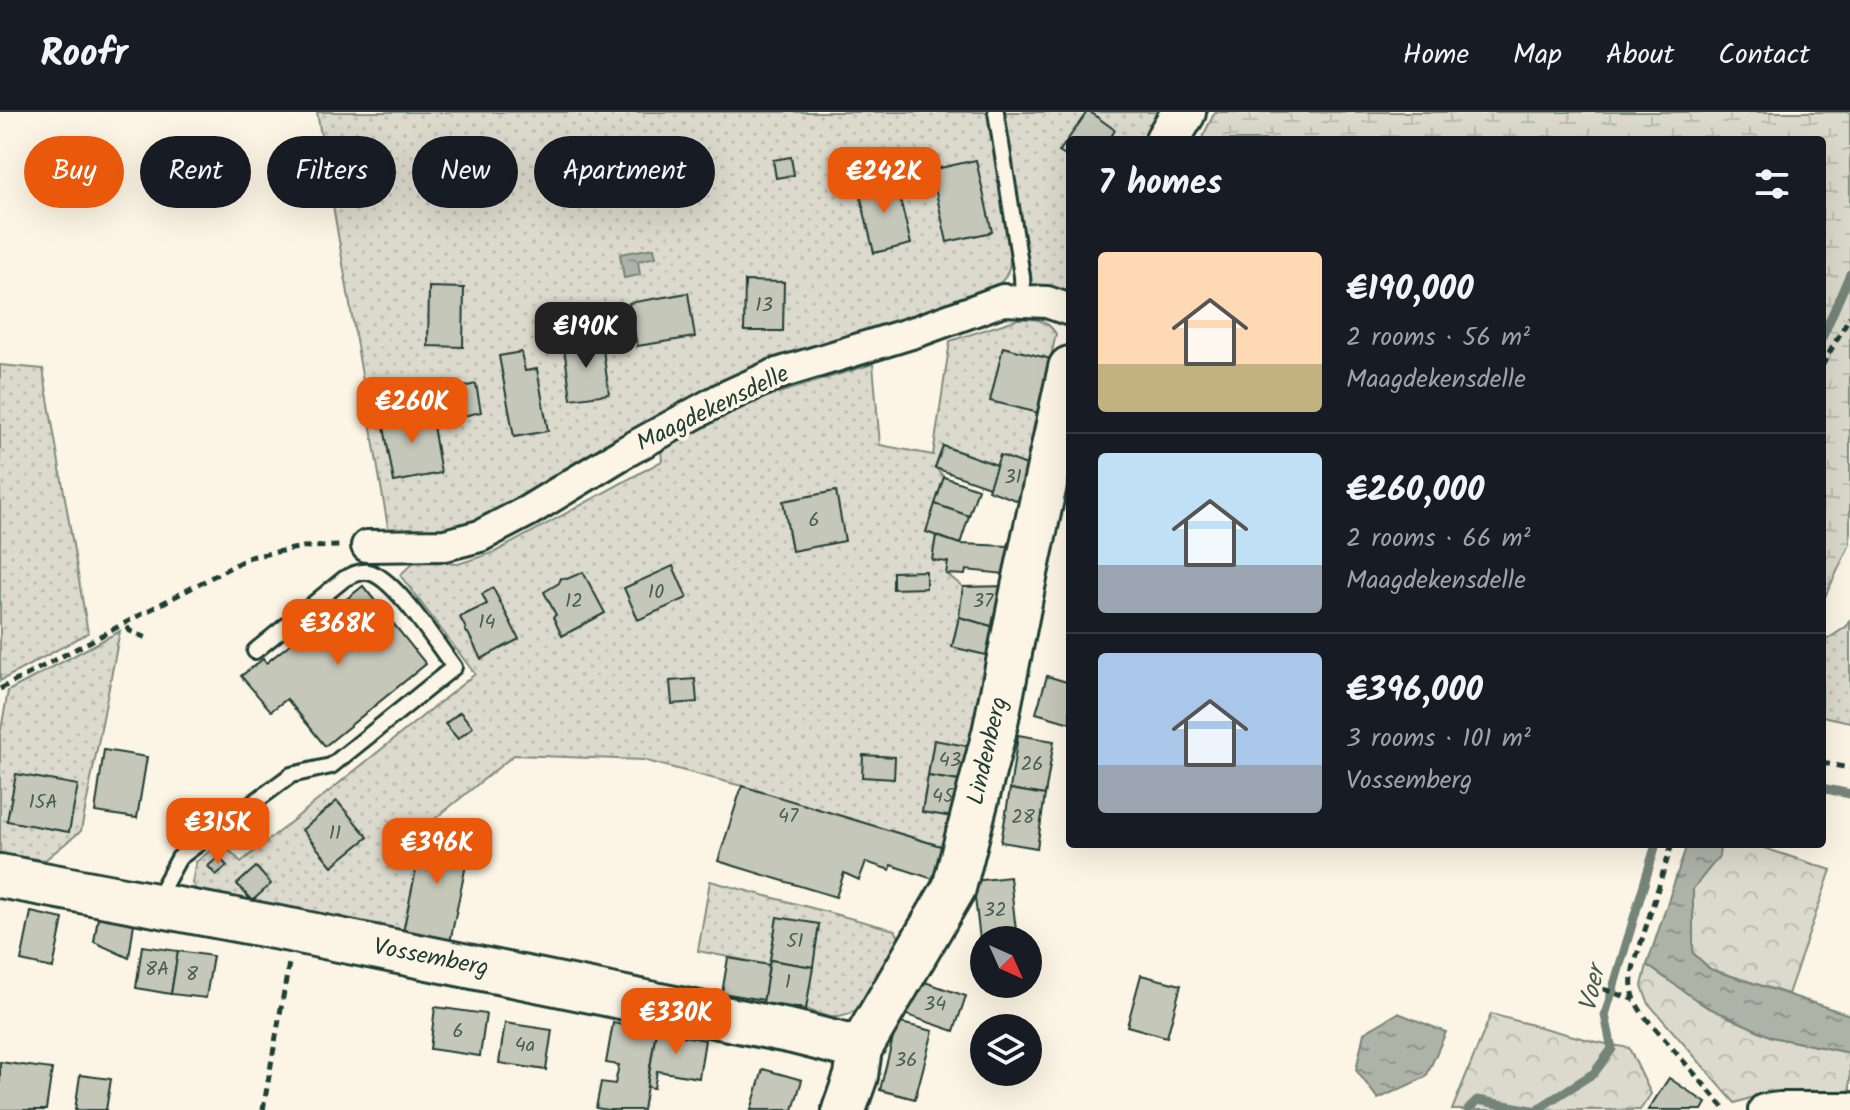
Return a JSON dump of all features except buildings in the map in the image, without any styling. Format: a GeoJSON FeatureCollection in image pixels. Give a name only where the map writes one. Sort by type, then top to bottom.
{"type":"FeatureCollection","features":[{"type":"Feature","properties":{"kind":"street"},"geometry":{"type":"LineString","coordinates":[[1169,136],[1184,112]]}},
{"type":"Feature","properties":{"kind":"street","name":"Maagdekensdelle"},"geometry":{"type":"LineString","coordinates":[[367,546],[445,545],[480,536],[721,399],[774,375],[918,331],[1003,300],[1047,302],[1066,309]]}},
{"type":"Feature","properties":{"kind":"street","name":"Lindenberg"},"geometry":{"type":"LineString","coordinates":[[844,1110],[856,1076],[860,1049],[954,888],[994,733],[1066,387]]}},
{"type":"Feature","properties":{"kind":"street","name":"Vossemberg"},"geometry":{"type":"LineString","coordinates":[[0,876],[295,931],[793,1032],[860,1049]]}},
{"type":"Feature","properties":{"kind":"street"},"geometry":{"type":"LineString","coordinates":[[1764,1110],[1850,1108]]}},
{"type":"Feature","properties":{"kind":"lane"},"geometry":{"type":"LineString","coordinates":[[996,112],[1022,276],[1023,300]]}},
{"type":"Feature","properties":{"kind":"lane"},"geometry":{"type":"LineString","coordinates":[[154,904],[179,858],[291,775],[331,766],[454,667],[397,591],[371,572],[344,579],[255,651]]}},
{"type":"Feature","properties":{"kind":"path"},"geometry":{"type":"LineString","coordinates":[[1826,359],[1850,316]]}},
{"type":"Feature","properties":{"kind":"path"},"geometry":{"type":"LineString","coordinates":[[0,689],[250,557],[303,547],[367,546]]}},
{"type":"Feature","properties":{"kind":"path"},"geometry":{"type":"LineString","coordinates":[[127,627],[149,639]]}},
{"type":"Feature","properties":{"kind":"path"},"geometry":{"type":"LineString","coordinates":[[1826,764],[1850,768]]}},
{"type":"Feature","properties":{"kind":"path"},"geometry":{"type":"LineString","coordinates":[[1671,848],[1632,974],[1632,991],[1645,1017],[1726,1110]]}},
{"type":"Feature","properties":{"kind":"path"},"geometry":{"type":"LineString","coordinates":[[263,1110],[295,931]]}},
{"type":"Feature","properties":{"kind":"path"},"geometry":{"type":"LineString","coordinates":[[1603,989],[1635,1000]]}},
{"type":"Feature","properties":{"kind":"green space"},"geometry":{"type":"Polygon","coordinates":[[[317,112],[988,112],[1010,257],[1009,268],[1002,281],[990,290],[664,420],[457,532],[389,533],[333,208],[396,208],[396,136],[321,136],[317,112]]]}},
{"type":"Feature","properties":{"kind":"green space"},"geometry":{"type":"Polygon","coordinates":[[[1004,112],[1161,112],[1147,136],[1066,136],[1066,293],[1063,295],[1033,288],[1004,112]]]}},
{"type":"Feature","properties":{"kind":"green space"},"geometry":{"type":"Polygon","coordinates":[[[1215,112],[1850,112],[1850,544],[1826,595],[1826,136],[1203,136],[1215,112]]]}},
{"type":"Feature","properties":{"kind":"green space"},"geometry":{"type":"Polygon","coordinates":[[[1018,319],[1040,320],[1056,334],[1027,465],[1000,456],[997,465],[944,446],[936,468],[944,477],[926,532],[936,536],[932,560],[948,562],[947,574],[963,587],[952,646],[990,656],[972,747],[934,741],[922,811],[959,818],[947,848],[742,786],[643,760],[514,755],[426,826],[402,937],[199,896],[192,883],[196,862],[221,842],[241,862],[475,674],[400,575],[416,560],[458,564],[495,552],[662,461],[661,450],[750,402],[873,364],[880,445],[933,455],[950,341],[1018,319]]]}},
{"type":"Feature","properties":{"kind":"green space"},"geometry":{"type":"Polygon","coordinates":[[[0,365],[43,369],[88,633],[0,681],[0,365]]]}},
{"type":"Feature","properties":{"kind":"green space"},"geometry":{"type":"Polygon","coordinates":[[[1850,619],[1850,722],[1826,717],[1826,640],[1847,626],[1850,619]]]}},
{"type":"Feature","properties":{"kind":"green space"},"geometry":{"type":"Polygon","coordinates":[[[120,631],[81,831],[45,860],[0,854],[0,735],[8,691],[120,631]]]}},
{"type":"Feature","properties":{"kind":"green space"},"geometry":{"type":"Polygon","coordinates":[[[1720,848],[1764,848],[1831,870],[1788,994],[1710,969],[1693,953],[1693,888],[1719,856],[1720,848]]]}},
{"type":"Feature","properties":{"kind":"green space"},"geometry":{"type":"Polygon","coordinates":[[[710,881],[895,930],[900,939],[876,986],[859,1008],[848,1014],[829,1017],[806,1009],[819,924],[777,918],[769,965],[698,951],[710,881]]]}},
{"type":"Feature","properties":{"kind":"green space"},"geometry":{"type":"Polygon","coordinates":[[[1647,965],[1705,1006],[1772,1037],[1850,1053],[1850,1091],[1768,1092],[1735,1103],[1649,1004],[1642,986],[1647,965]]]}},
{"type":"Feature","properties":{"kind":"green space"},"geometry":{"type":"Polygon","coordinates":[[[1491,1014],[1629,1048],[1651,1094],[1640,1110],[1452,1110],[1491,1014]]]}},
{"type":"Feature","properties":{"kind":"water"},"geometry":{"type":"Polygon","coordinates":[[[654,248],[656,257],[638,261],[640,275],[624,278],[620,254],[654,248]]]}},
{"type":"Feature","properties":{"kind":"water"},"geometry":{"type":"Polygon","coordinates":[[[1686,848],[1720,848],[1719,856],[1693,889],[1693,953],[1710,969],[1850,1015],[1850,1053],[1772,1037],[1705,1006],[1647,965],[1686,848]]]}},
{"type":"Feature","properties":{"kind":"water"},"geometry":{"type":"Polygon","coordinates":[[[1398,1013],[1446,1032],[1426,1077],[1378,1099],[1356,1070],[1364,1033],[1398,1013]]]}},
{"type":"Feature","properties":{"kind":"waterway","name":"Voer"},"geometry":{"type":"LineString","coordinates":[[1826,329],[1850,274]]}},
{"type":"Feature","properties":{"kind":"waterway"},"geometry":{"type":"LineString","coordinates":[[1826,789],[1850,794]]}},
{"type":"Feature","properties":{"kind":"waterway","name":"Voer"},"geometry":{"type":"LineString","coordinates":[[1536,1110],[1594,1073],[1612,1049],[1605,1015],[1655,848]]}},
{"type":"Feature","properties":{"kind":"waterway","name":"Voer"},"geometry":{"type":"LineString","coordinates":[[1468,1110],[1477,1100],[1532,1110]]}}]}
